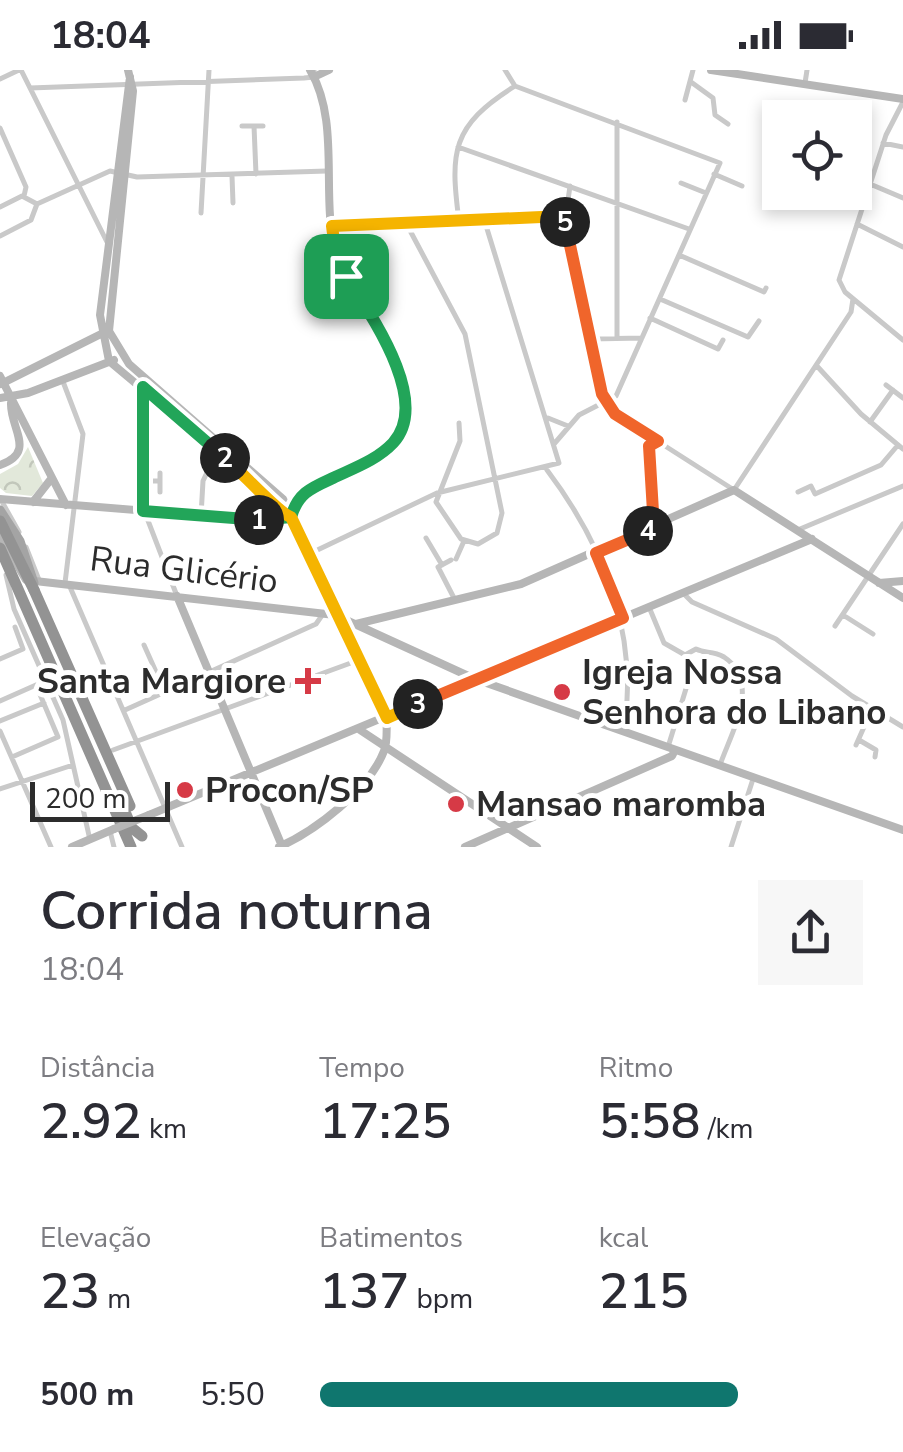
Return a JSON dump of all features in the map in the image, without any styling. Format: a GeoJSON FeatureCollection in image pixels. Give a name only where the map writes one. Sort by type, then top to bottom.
{"type":"FeatureCollection","features":[{"type":"Feature","properties":{"kind":"highway"},"geometry":{"type":"LineString","coordinates":[[0,521],[101,773],[114,826],[130,847]]}},
{"type":"Feature","properties":{"kind":"highway"},"geometry":{"type":"LineString","coordinates":[[0,548],[101,773]]}},
{"type":"Feature","properties":{"kind":"highway"},"geometry":{"type":"LineString","coordinates":[[21,579],[23,612],[101,773],[144,842]]}},
{"type":"Feature","properties":{"kind":"highway"},"geometry":{"type":"LineString","coordinates":[[21,579],[110,751],[144,842]]}},
{"type":"Feature","properties":{"kind":"main road"},"geometry":{"type":"LineString","coordinates":[[0,510],[20,542],[21,579]]}},
{"type":"Feature","properties":{"kind":"street"},"geometry":{"type":"LineString","coordinates":[[0,79],[20,70],[109,244]]}},
{"type":"Feature","properties":{"kind":"street"},"geometry":{"type":"LineString","coordinates":[[201,214],[209,70]]}},
{"type":"Feature","properties":{"kind":"street"},"geometry":{"type":"LineString","coordinates":[[30,88],[130,79],[208,82],[329,70]]}},
{"type":"Feature","properties":{"kind":"street"},"geometry":{"type":"LineString","coordinates":[[504,70],[515,86],[720,162],[616,396],[583,412],[554,444]]}},
{"type":"Feature","properties":{"kind":"street"},"geometry":{"type":"LineString","coordinates":[[685,100],[693,70]]}},
{"type":"Feature","properties":{"kind":"street"},"geometry":{"type":"LineString","coordinates":[[710,70],[903,100],[872,178]]}},
{"type":"Feature","properties":{"kind":"street"},"geometry":{"type":"LineString","coordinates":[[805,83],[807,70]]}},
{"type":"Feature","properties":{"kind":"street"},"geometry":{"type":"LineString","coordinates":[[291,517],[302,493],[385,450],[400,434],[406,412],[405,393],[386,344],[340,264],[332,226],[323,109],[313,72]]}},
{"type":"Feature","properties":{"kind":"street"},"geometry":{"type":"LineString","coordinates":[[130,79],[105,332],[123,358],[225,453]]}},
{"type":"Feature","properties":{"kind":"street"},"geometry":{"type":"LineString","coordinates":[[691,82],[713,98],[714,115],[728,124]]}},
{"type":"Feature","properties":{"kind":"street"},"geometry":{"type":"LineString","coordinates":[[459,221],[452,163],[458,148],[482,107],[515,86]]}},
{"type":"Feature","properties":{"kind":"street"},"geometry":{"type":"LineString","coordinates":[[617,122],[617,338]]}},
{"type":"Feature","properties":{"kind":"street"},"geometry":{"type":"LineString","coordinates":[[242,126],[263,126]]}},
{"type":"Feature","properties":{"kind":"street"},"geometry":{"type":"LineString","coordinates":[[254,126],[256,174]]}},
{"type":"Feature","properties":{"kind":"street"},"geometry":{"type":"LineString","coordinates":[[0,128],[26,187],[24,196]]}},
{"type":"Feature","properties":{"kind":"street"},"geometry":{"type":"LineString","coordinates":[[884,143],[903,148]]}},
{"type":"Feature","properties":{"kind":"street"},"geometry":{"type":"LineString","coordinates":[[458,148],[690,229]]}},
{"type":"Feature","properties":{"kind":"street"},"geometry":{"type":"LineString","coordinates":[[0,236],[31,220],[37,204],[78,184],[121,174],[203,176],[327,171]]}},
{"type":"Feature","properties":{"kind":"street"},"geometry":{"type":"LineString","coordinates":[[121,174],[109,244],[105,332],[109,361],[143,387],[283,498],[328,612],[343,631],[387,718],[386,746],[338,808],[319,826],[281,846],[143,511],[143,387]]}},
{"type":"Feature","properties":{"kind":"street"},"geometry":{"type":"LineString","coordinates":[[714,174],[742,186]]}},
{"type":"Feature","properties":{"kind":"street"},"geometry":{"type":"LineString","coordinates":[[232,175],[233,203]]}},
{"type":"Feature","properties":{"kind":"street"},"geometry":{"type":"LineString","coordinates":[[681,183],[706,193]]}},
{"type":"Feature","properties":{"kind":"street"},"geometry":{"type":"LineString","coordinates":[[872,185],[903,198]]}},
{"type":"Feature","properties":{"kind":"street"},"geometry":{"type":"LineString","coordinates":[[570,186],[564,216],[606,403],[648,435],[879,583],[900,596],[902,581],[879,583]]}},
{"type":"Feature","properties":{"kind":"street"},"geometry":{"type":"LineString","coordinates":[[24,196],[37,204]]}},
{"type":"Feature","properties":{"kind":"street"},"geometry":{"type":"LineString","coordinates":[[0,207],[24,196]]}},
{"type":"Feature","properties":{"kind":"street"},"geometry":{"type":"LineString","coordinates":[[862,210],[840,280],[853,299],[903,340]]}},
{"type":"Feature","properties":{"kind":"street"},"geometry":{"type":"LineString","coordinates":[[332,226],[564,216]]}},
{"type":"Feature","properties":{"kind":"street"},"geometry":{"type":"LineString","coordinates":[[306,555],[436,493],[547,470],[560,461],[484,219]]}},
{"type":"Feature","properties":{"kind":"street"},"geometry":{"type":"LineString","coordinates":[[406,223],[465,334],[497,480],[500,528],[485,542],[464,541],[438,508],[436,493],[459,444],[458,423]]}},
{"type":"Feature","properties":{"kind":"street"},"geometry":{"type":"LineString","coordinates":[[857,224],[903,248]]}},
{"type":"Feature","properties":{"kind":"street"},"geometry":{"type":"LineString","coordinates":[[678,255],[764,292],[766,288]]}},
{"type":"Feature","properties":{"kind":"street"},"geometry":{"type":"LineString","coordinates":[[659,298],[746,336],[752,335],[759,320]]}},
{"type":"Feature","properties":{"kind":"street"},"geometry":{"type":"LineString","coordinates":[[343,631],[354,624],[521,584],[734,490],[851,312],[853,299]]}},
{"type":"Feature","properties":{"kind":"street"},"geometry":{"type":"LineString","coordinates":[[650,318],[718,350],[723,340]]}},
{"type":"Feature","properties":{"kind":"street"},"geometry":{"type":"LineString","coordinates":[[689,336],[693,328]]}},
{"type":"Feature","properties":{"kind":"street"},"geometry":{"type":"LineString","coordinates":[[70,505],[11,413],[11,398],[1,381],[105,332]]}},
{"type":"Feature","properties":{"kind":"street"},"geometry":{"type":"LineString","coordinates":[[590,338],[642,338]]}},
{"type":"Feature","properties":{"kind":"street"},"geometry":{"type":"LineString","coordinates":[[0,398],[11,398],[123,358]]}},
{"type":"Feature","properties":{"kind":"street"},"geometry":{"type":"LineString","coordinates":[[798,492],[811,486],[815,494],[881,466],[900,447],[870,422],[816,365]]}},
{"type":"Feature","properties":{"kind":"street"},"geometry":{"type":"LineString","coordinates":[[62,380],[83,434],[70,505],[67,584],[182,847]]}},
{"type":"Feature","properties":{"kind":"street"},"geometry":{"type":"LineString","coordinates":[[886,384],[903,398]]}},
{"type":"Feature","properties":{"kind":"street"},"geometry":{"type":"LineString","coordinates":[[870,422],[893,390]]}},
{"type":"Feature","properties":{"kind":"street"},"geometry":{"type":"LineString","coordinates":[[546,417],[568,426]]}},
{"type":"Feature","properties":{"kind":"street"},"geometry":{"type":"LineString","coordinates":[[648,435],[654,528]]}},
{"type":"Feature","properties":{"kind":"street"},"geometry":{"type":"LineString","coordinates":[[0,465],[17,456],[26,437]]}},
{"type":"Feature","properties":{"kind":"street"},"geometry":{"type":"LineString","coordinates":[[649,446],[658,441]]}},
{"type":"Feature","properties":{"kind":"street"},"geometry":{"type":"LineString","coordinates":[[200,516],[203,481],[210,466]]}},
{"type":"Feature","properties":{"kind":"street"},"geometry":{"type":"LineString","coordinates":[[547,470],[580,515],[623,618],[624,732]]}},
{"type":"Feature","properties":{"kind":"street"},"geometry":{"type":"LineString","coordinates":[[141,481],[160,477],[160,492]]}},
{"type":"Feature","properties":{"kind":"street"},"geometry":{"type":"LineString","coordinates":[[34,502],[51,478]]}},
{"type":"Feature","properties":{"kind":"street"},"geometry":{"type":"LineString","coordinates":[[797,530],[903,486]]}},
{"type":"Feature","properties":{"kind":"street"},"geometry":{"type":"LineString","coordinates":[[90,840],[51,693],[14,609],[21,579],[1,500],[270,521],[291,517]]}},
{"type":"Feature","properties":{"kind":"street"},"geometry":{"type":"LineString","coordinates":[[836,626],[866,574],[903,524]]}},
{"type":"Feature","properties":{"kind":"street"},"geometry":{"type":"LineString","coordinates":[[0,535],[21,579]]}},
{"type":"Feature","properties":{"kind":"street"},"geometry":{"type":"LineString","coordinates":[[426,538],[442,565]]}},
{"type":"Feature","properties":{"kind":"street"},"geometry":{"type":"LineString","coordinates":[[72,847],[114,826],[148,816],[360,730],[812,540]]}},
{"type":"Feature","properties":{"kind":"street"},"geometry":{"type":"LineString","coordinates":[[454,600],[438,567],[454,560],[464,541]]}},
{"type":"Feature","properties":{"kind":"street"},"geometry":{"type":"LineString","coordinates":[[0,560],[21,579]]}},
{"type":"Feature","properties":{"kind":"street","name":"Rua Glicério"},"geometry":{"type":"LineString","coordinates":[[21,579],[328,612],[475,679],[903,830]]}},
{"type":"Feature","properties":{"kind":"street"},"geometry":{"type":"LineString","coordinates":[[682,593],[692,602],[776,638],[872,709],[903,727]]}},
{"type":"Feature","properties":{"kind":"street"},"geometry":{"type":"LineString","coordinates":[[649,607],[664,643],[685,655],[693,666]]}},
{"type":"Feature","properties":{"kind":"street"},"geometry":{"type":"LineString","coordinates":[[124,710],[316,624],[328,612]]}},
{"type":"Feature","properties":{"kind":"street"},"geometry":{"type":"LineString","coordinates":[[843,615],[872,634]]}},
{"type":"Feature","properties":{"kind":"street"},"geometry":{"type":"LineString","coordinates":[[0,658],[24,649],[15,628]]}},
{"type":"Feature","properties":{"kind":"street"},"geometry":{"type":"LineString","coordinates":[[144,645],[165,692]]}},
{"type":"Feature","properties":{"kind":"street"},"geometry":{"type":"LineString","coordinates":[[685,655],[696,649],[704,654]]}},
{"type":"Feature","properties":{"kind":"street"},"geometry":{"type":"LineString","coordinates":[[704,654],[711,651],[728,660],[744,690],[720,766]]}},
{"type":"Feature","properties":{"kind":"street"},"geometry":{"type":"LineString","coordinates":[[693,666],[702,664],[704,654]]}},
{"type":"Feature","properties":{"kind":"street"},"geometry":{"type":"LineString","coordinates":[[110,751],[359,660]]}},
{"type":"Feature","properties":{"kind":"street"},"geometry":{"type":"LineString","coordinates":[[465,847],[672,756],[693,666]]}},
{"type":"Feature","properties":{"kind":"street"},"geometry":{"type":"LineString","coordinates":[[36,685],[51,693]]}},
{"type":"Feature","properties":{"kind":"street"},"geometry":{"type":"LineString","coordinates":[[0,700],[36,685]]}},
{"type":"Feature","properties":{"kind":"street"},"geometry":{"type":"LineString","coordinates":[[11,757],[58,737],[36,685]]}},
{"type":"Feature","properties":{"kind":"street"},"geometry":{"type":"LineString","coordinates":[[0,722],[44,702]]}},
{"type":"Feature","properties":{"kind":"street"},"geometry":{"type":"LineString","coordinates":[[382,706],[397,714]]}},
{"type":"Feature","properties":{"kind":"street"},"geometry":{"type":"LineString","coordinates":[[872,709],[858,742],[877,752],[875,756]]}},
{"type":"Feature","properties":{"kind":"street"},"geometry":{"type":"LineString","coordinates":[[360,730],[537,847]]}},
{"type":"Feature","properties":{"kind":"street"},"geometry":{"type":"LineString","coordinates":[[0,731],[50,847]]}},
{"type":"Feature","properties":{"kind":"street"},"geometry":{"type":"LineString","coordinates":[[0,789],[73,765]]}},
{"type":"Feature","properties":{"kind":"street"},"geometry":{"type":"LineString","coordinates":[[731,847],[754,777]]}},
{"type":"Feature","properties":{"kind":"street"},"geometry":{"type":"LineString","coordinates":[[114,826],[114,847]]}},
{"type":"Feature","properties":{"kind":"green space"},"geometry":{"type":"Polygon","coordinates":[[[28,447],[43,483],[32,496],[6,493],[0,488],[0,474],[18,464],[28,447]]]}},
{"type":"Feature","properties":{"kind":"place","name":"Santa Margiore"},"geometry":{"type":"Point","coordinates":[308,681]}},
{"type":"Feature","properties":{"kind":"place","name":"Igreja Nossa Senhora do Libano"},"geometry":{"type":"Point","coordinates":[562,692]}},
{"type":"Feature","properties":{"kind":"place","name":"Procon/SP"},"geometry":{"type":"Point","coordinates":[185,790]}},
{"type":"Feature","properties":{"kind":"place","name":"Mansao maromba"},"geometry":{"type":"Point","coordinates":[456,804]}},
{"type":"Feature","properties":{"kind":"route"},"geometry":{"type":"LineString","coordinates":[[346,276],[336,256],[332,226],[564,216],[602,394],[615,414],[658,441],[649,446],[654,528],[596,553],[623,618],[387,718],[330,606],[291,517],[279,513],[263,490],[143,387],[142,505],[143,511],[212,517],[270,521],[291,517],[302,493],[371,460],[395,441],[406,412],[405,393],[386,344],[346,276]]}}]}
